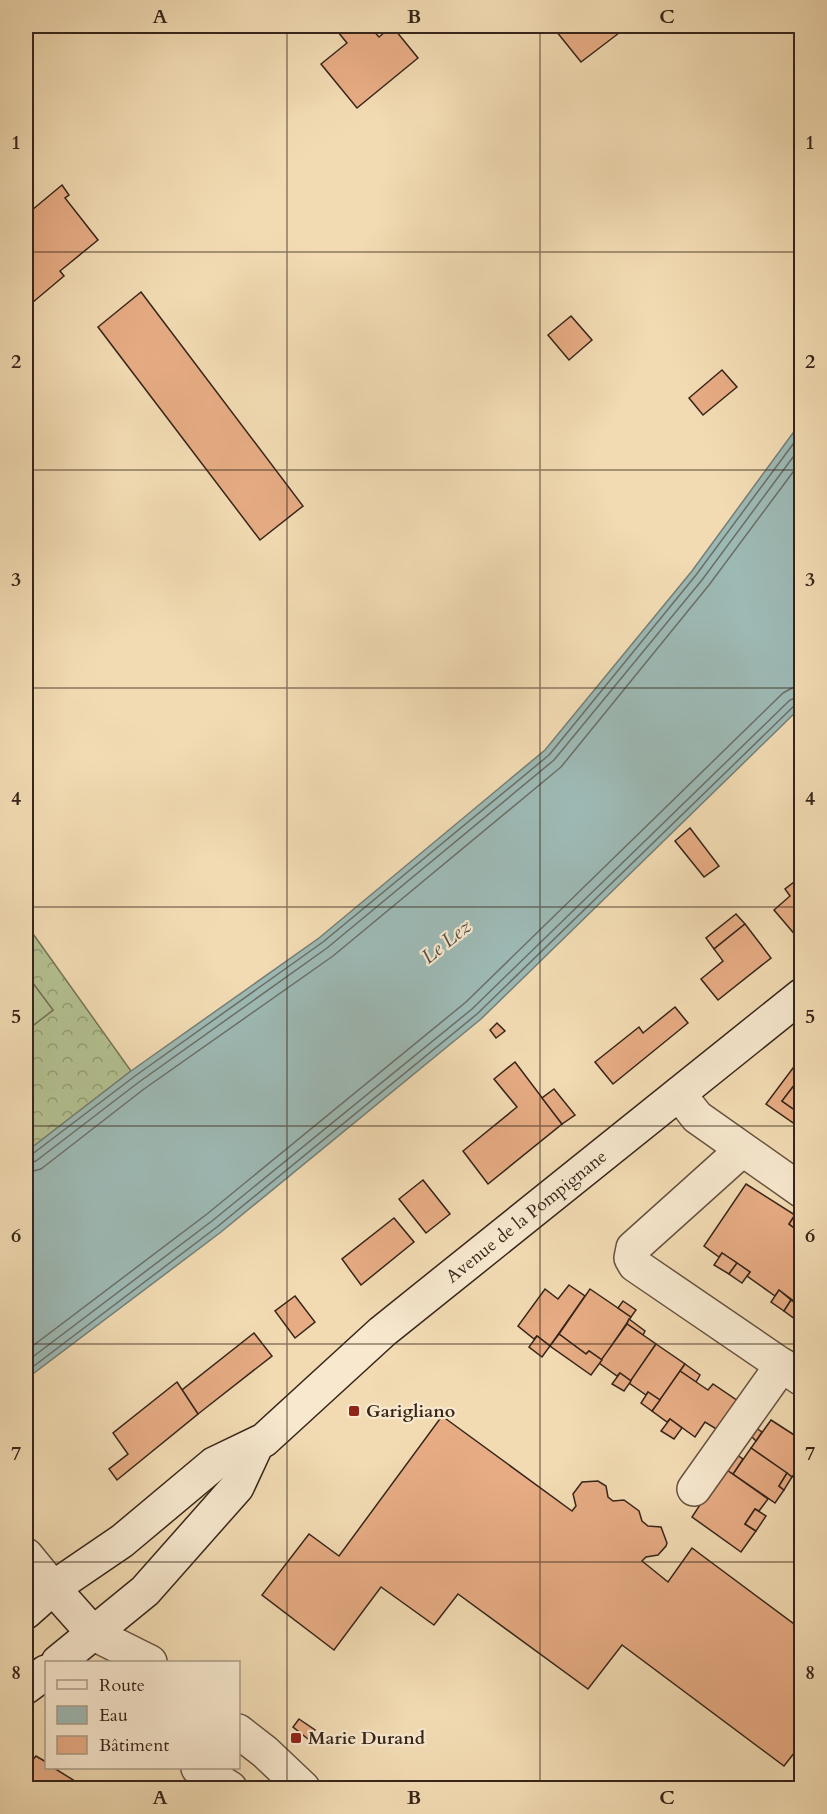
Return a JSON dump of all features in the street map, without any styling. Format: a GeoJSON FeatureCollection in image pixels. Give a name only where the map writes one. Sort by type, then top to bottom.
{"type":"FeatureCollection","features":[{"type":"Feature","properties":{"kind":"main road","name":"Avenue de la Pompignane"},"geometry":{"type":"LineString","coordinates":[[26,1612],[53,1588],[122,1541],[214,1464],[257,1444],[382,1332],[801,995]]}},
{"type":"Feature","properties":{"kind":"main road"},"geometry":{"type":"LineString","coordinates":[[679,1094],[697,1117],[801,1191]]}},
{"type":"Feature","properties":{"kind":"main road"},"geometry":{"type":"LineString","coordinates":[[694,1489],[791,1372],[635,1265],[631,1258],[633,1248],[742,1150]]}},
{"type":"Feature","properties":{"kind":"main road","name":"Avenue de la Pompignane"},"geometry":{"type":"LineString","coordinates":[[61,1661],[100,1648],[145,1591],[237,1487],[257,1444]]}},
{"type":"Feature","properties":{"kind":"main road"},"geometry":{"type":"LineString","coordinates":[[26,1555],[100,1648],[146,1661]]}},
{"type":"Feature","properties":{"kind":"main road"},"geometry":{"type":"LineString","coordinates":[[26,1687],[45,1673]]}},
{"type":"Feature","properties":{"kind":"main road"},"geometry":{"type":"LineString","coordinates":[[240,1733],[265,1752],[303,1788]]}},
{"type":"Feature","properties":{"kind":"main road"},"geometry":{"type":"LineString","coordinates":[[201,1769],[230,1788]]}},
{"type":"Feature","properties":{"kind":"green space"},"geometry":{"type":"Polygon","coordinates":[[[26,924],[131,1071],[26,1152],[26,1031],[53,1010],[26,974],[26,924]]]}},
{"type":"Feature","properties":{"kind":"green space"},"geometry":{"type":"Polygon","coordinates":[[[26,974],[53,1010],[26,1031],[26,974]]]}},
{"type":"Feature","properties":{"kind":"water","name":"Le Lez"},"geometry":{"type":"Polygon","coordinates":[[[801,422],[801,707],[481,1019],[221,1232],[26,1379],[26,1152],[131,1071],[319,938],[545,750],[692,571],[801,422]]]}},
{"type":"Feature","properties":{"kind":"building"},"geometry":{"type":"Polygon","coordinates":[[[312,26],[327,26],[318,33],[312,26]]]}},
{"type":"Feature","properties":{"kind":"building"},"geometry":{"type":"Polygon","coordinates":[[[333,26],[369,26],[379,37],[392,26],[418,58],[357,108],[321,64],[347,43],[333,26]]]}},
{"type":"Feature","properties":{"kind":"building"},"geometry":{"type":"Polygon","coordinates":[[[552,26],[613,26],[619,33],[581,62],[552,26]]]}},
{"type":"Feature","properties":{"kind":"building"},"geometry":{"type":"Polygon","coordinates":[[[62,185],[69,195],[65,198],[98,240],[60,271],[64,276],[26,308],[26,215],[62,185]]]}},
{"type":"Feature","properties":{"kind":"building"},"geometry":{"type":"Polygon","coordinates":[[[141,292],[303,506],[260,540],[98,327],[141,292]]]}},
{"type":"Feature","properties":{"kind":"building"},"geometry":{"type":"Polygon","coordinates":[[[571,316],[592,340],[569,360],[548,335],[571,316]]]}},
{"type":"Feature","properties":{"kind":"building"},"geometry":{"type":"Polygon","coordinates":[[[722,370],[737,387],[703,415],[689,398],[722,370]]]}},
{"type":"Feature","properties":{"kind":"building"},"geometry":{"type":"Polygon","coordinates":[[[690,828],[719,866],[704,877],[675,841],[690,828]]]}},
{"type":"Feature","properties":{"kind":"building"},"geometry":{"type":"Polygon","coordinates":[[[802,876],[802,934],[797,937],[774,910],[790,896],[785,889],[802,876]]]}},
{"type":"Feature","properties":{"kind":"building"},"geometry":{"type":"Polygon","coordinates":[[[736,914],[745,924],[714,949],[706,938],[736,914]]]}},
{"type":"Feature","properties":{"kind":"building"},"geometry":{"type":"Polygon","coordinates":[[[745,924],[771,958],[718,1000],[701,979],[723,961],[714,949],[745,924]]]}},
{"type":"Feature","properties":{"kind":"building"},"geometry":{"type":"Polygon","coordinates":[[[675,1007],[688,1023],[613,1084],[595,1062],[639,1027],[643,1033],[675,1007]]]}},
{"type":"Feature","properties":{"kind":"building"},"geometry":{"type":"Polygon","coordinates":[[[497,1023],[505,1031],[496,1038],[490,1030],[497,1023]]]}},
{"type":"Feature","properties":{"kind":"building"},"geometry":{"type":"Polygon","coordinates":[[[802,1056],[802,1075],[782,1101],[802,1115],[802,1129],[766,1104],[802,1056]]]}},
{"type":"Feature","properties":{"kind":"building"},"geometry":{"type":"Polygon","coordinates":[[[515,1062],[562,1124],[488,1184],[463,1151],[517,1107],[494,1079],[515,1062]]]}},
{"type":"Feature","properties":{"kind":"building"},"geometry":{"type":"Polygon","coordinates":[[[802,1075],[802,1115],[782,1101],[802,1075]]]}},
{"type":"Feature","properties":{"kind":"building"},"geometry":{"type":"Polygon","coordinates":[[[554,1089],[575,1115],[562,1124],[542,1098],[554,1089]]]}},
{"type":"Feature","properties":{"kind":"building"},"geometry":{"type":"Polygon","coordinates":[[[423,1180],[450,1214],[426,1233],[399,1199],[423,1180]]]}},
{"type":"Feature","properties":{"kind":"building"},"geometry":{"type":"Polygon","coordinates":[[[746,1184],[795,1215],[789,1224],[802,1233],[802,1307],[779,1290],[775,1296],[747,1276],[750,1272],[722,1253],[719,1257],[704,1246],[746,1184]]]}},
{"type":"Feature","properties":{"kind":"building"},"geometry":{"type":"Polygon","coordinates":[[[795,1215],[802,1220],[801,1233],[789,1224],[795,1215]]]}},
{"type":"Feature","properties":{"kind":"building"},"geometry":{"type":"Polygon","coordinates":[[[394,1218],[414,1242],[361,1285],[342,1259],[394,1218]]]}},
{"type":"Feature","properties":{"kind":"building"},"geometry":{"type":"Polygon","coordinates":[[[722,1253],[737,1263],[729,1274],[714,1265],[722,1253]]]}},
{"type":"Feature","properties":{"kind":"building"},"geometry":{"type":"Polygon","coordinates":[[[737,1263],[750,1272],[742,1283],[729,1274],[737,1263]]]}},
{"type":"Feature","properties":{"kind":"building"},"geometry":{"type":"Polygon","coordinates":[[[569,1285],[585,1296],[550,1346],[537,1336],[534,1339],[518,1326],[545,1289],[558,1299],[569,1285]]]}},
{"type":"Feature","properties":{"kind":"building"},"geometry":{"type":"Polygon","coordinates":[[[590,1289],[631,1317],[602,1360],[589,1351],[586,1354],[559,1334],[590,1289]]]}},
{"type":"Feature","properties":{"kind":"building"},"geometry":{"type":"Polygon","coordinates":[[[779,1290],[791,1300],[784,1311],[771,1302],[779,1290]]]}},
{"type":"Feature","properties":{"kind":"building"},"geometry":{"type":"Polygon","coordinates":[[[295,1296],[315,1322],[295,1338],[275,1311],[295,1296]]]}},
{"type":"Feature","properties":{"kind":"building"},"geometry":{"type":"Polygon","coordinates":[[[791,1300],[802,1307],[802,1318],[799,1322],[784,1311],[791,1300]]]}},
{"type":"Feature","properties":{"kind":"building"},"geometry":{"type":"Polygon","coordinates":[[[623,1301],[636,1310],[631,1317],[618,1308],[623,1301]]]}},
{"type":"Feature","properties":{"kind":"building"},"geometry":{"type":"Polygon","coordinates":[[[629,1319],[645,1331],[643,1335],[627,1324],[629,1319]]]}},
{"type":"Feature","properties":{"kind":"building"},"geometry":{"type":"Polygon","coordinates":[[[627,1324],[656,1344],[631,1381],[620,1373],[617,1376],[599,1363],[627,1324]]]}},
{"type":"Feature","properties":{"kind":"building"},"geometry":{"type":"Polygon","coordinates":[[[254,1333],[272,1356],[198,1414],[182,1390],[254,1333]]]}},
{"type":"Feature","properties":{"kind":"building"},"geometry":{"type":"Polygon","coordinates":[[[559,1334],[586,1354],[589,1351],[602,1360],[591,1375],[550,1346],[559,1334]]]}},
{"type":"Feature","properties":{"kind":"building"},"geometry":{"type":"Polygon","coordinates":[[[537,1336],[550,1346],[542,1357],[529,1347],[537,1336]]]}},
{"type":"Feature","properties":{"kind":"building"},"geometry":{"type":"Polygon","coordinates":[[[656,1344],[685,1364],[660,1400],[648,1392],[646,1395],[629,1383],[656,1344]]]}},
{"type":"Feature","properties":{"kind":"building"},"geometry":{"type":"Polygon","coordinates":[[[685,1364],[700,1375],[696,1382],[680,1371],[685,1364]]]}},
{"type":"Feature","properties":{"kind":"building"},"geometry":{"type":"Polygon","coordinates":[[[680,1371],[708,1390],[713,1384],[738,1401],[718,1430],[705,1422],[695,1437],[670,1419],[667,1422],[652,1411],[680,1371]]]}},
{"type":"Feature","properties":{"kind":"building"},"geometry":{"type":"Polygon","coordinates":[[[620,1373],[631,1381],[624,1391],[612,1384],[620,1373]]]}},
{"type":"Feature","properties":{"kind":"building"},"geometry":{"type":"Polygon","coordinates":[[[177,1382],[198,1414],[117,1480],[109,1469],[128,1454],[113,1433],[177,1382]]]}},
{"type":"Feature","properties":{"kind":"building"},"geometry":{"type":"Polygon","coordinates":[[[648,1392],[660,1400],[652,1411],[641,1403],[648,1392]]]}},
{"type":"Feature","properties":{"kind":"building"},"geometry":{"type":"Polygon","coordinates":[[[442,1416],[572,1511],[576,1506],[573,1494],[582,1482],[598,1481],[606,1486],[608,1497],[613,1501],[624,1500],[639,1511],[642,1521],[648,1526],[661,1527],[666,1546],[658,1555],[646,1557],[642,1561],[668,1582],[692,1548],[802,1630],[802,1743],[784,1766],[622,1645],[588,1689],[458,1594],[434,1625],[381,1587],[334,1650],[262,1595],[309,1534],[339,1556],[442,1416]]]}},
{"type":"Feature","properties":{"kind":"building"},"geometry":{"type":"Polygon","coordinates":[[[670,1419],[682,1428],[674,1439],[661,1431],[670,1419]]]}},
{"type":"Feature","properties":{"kind":"building"},"geometry":{"type":"Polygon","coordinates":[[[771,1420],[802,1440],[802,1453],[799,1457],[802,1459],[802,1464],[792,1477],[751,1448],[771,1420]]]}},
{"type":"Feature","properties":{"kind":"building"},"geometry":{"type":"Polygon","coordinates":[[[756,1428],[762,1432],[756,1441],[751,1436],[756,1428]]]}},
{"type":"Feature","properties":{"kind":"building"},"geometry":{"type":"Polygon","coordinates":[[[751,1448],[787,1473],[779,1486],[784,1490],[775,1503],[733,1474],[751,1448]]]}},
{"type":"Feature","properties":{"kind":"building"},"geometry":{"type":"Polygon","coordinates":[[[737,1455],[743,1459],[733,1474],[727,1471],[737,1455]]]}},
{"type":"Feature","properties":{"kind":"building"},"geometry":{"type":"Polygon","coordinates":[[[724,1468],[768,1499],[759,1511],[755,1509],[745,1524],[756,1531],[741,1552],[692,1517],[724,1468]]]}},
{"type":"Feature","properties":{"kind":"building"},"geometry":{"type":"Polygon","coordinates":[[[787,1473],[792,1477],[784,1490],[779,1486],[787,1473]]]}},
{"type":"Feature","properties":{"kind":"building"},"geometry":{"type":"Polygon","coordinates":[[[755,1509],[766,1516],[756,1531],[745,1524],[755,1509]]]}},
{"type":"Feature","properties":{"kind":"building"},"geometry":{"type":"Polygon","coordinates":[[[299,1719],[315,1730],[308,1739],[293,1727],[299,1719]]]}},
{"type":"Feature","properties":{"kind":"building"},"geometry":{"type":"Polygon","coordinates":[[[36,1756],[45,1761],[45,1769],[56,1769],[86,1788],[26,1788],[26,1759],[30,1763],[36,1756]]]}},
{"type":"Feature","properties":{"kind":"place","name":"Garigliano"},"geometry":{"type":"Point","coordinates":[354,1411]}},
{"type":"Feature","properties":{"kind":"place","name":"Marie Durand"},"geometry":{"type":"Point","coordinates":[296,1738]}}]}
